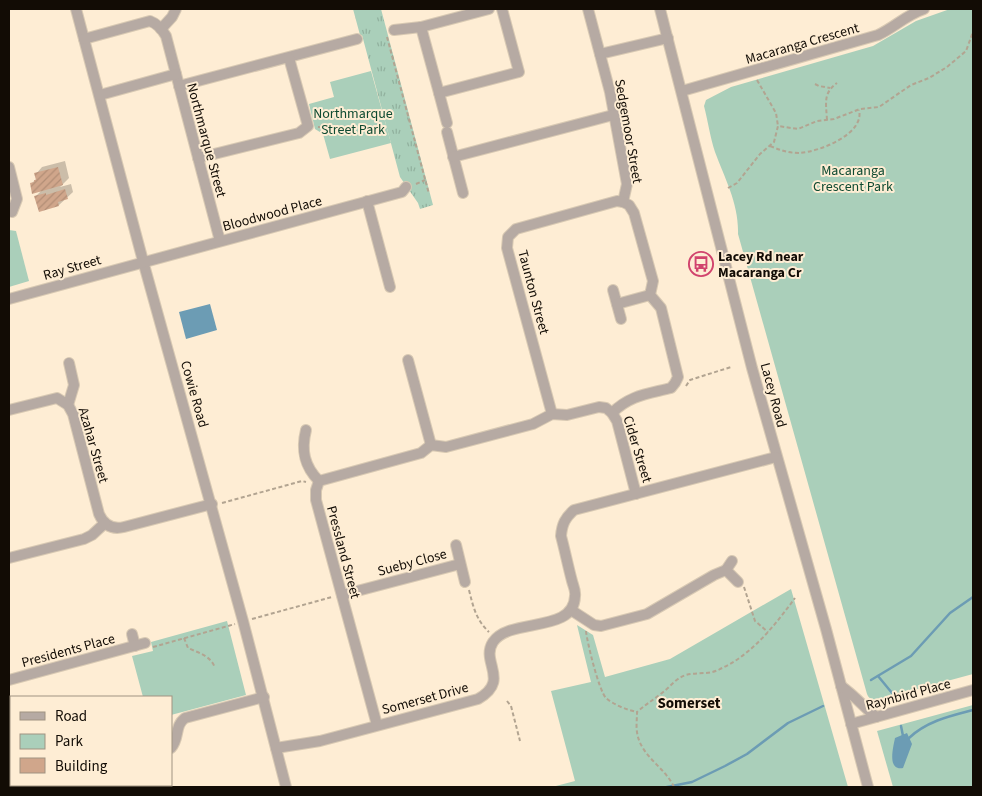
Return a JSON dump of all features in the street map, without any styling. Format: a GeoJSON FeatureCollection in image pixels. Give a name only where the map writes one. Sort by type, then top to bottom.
{"type":"FeatureCollection","features":[{"type":"Feature","properties":{"kind":"street","name":"Cowie Road"},"geometry":{"type":"LineString","coordinates":[[76,9],[143,262],[216,504],[286,787]]}},
{"type":"Feature","properties":{"kind":"street"},"geometry":{"type":"LineString","coordinates":[[84,39],[150,21],[161,28],[172,17],[176,9]]}},
{"type":"Feature","properties":{"kind":"street"},"geometry":{"type":"LineString","coordinates":[[394,30],[421,27],[489,9]]}},
{"type":"Feature","properties":{"kind":"street"},"geometry":{"type":"LineString","coordinates":[[439,93],[519,72],[502,9]]}},
{"type":"Feature","properties":{"kind":"street","name":"Sedgemoor Street"},"geometry":{"type":"LineString","coordinates":[[588,9],[610,92],[627,184],[623,202],[629,205],[634,213],[653,281],[650,295]]}},
{"type":"Feature","properties":{"kind":"street","name":"Lacey Road"},"geometry":{"type":"LineString","coordinates":[[660,9],[776,457],[868,787]]}},
{"type":"Feature","properties":{"kind":"street","name":"Macaranga Crescent"},"geometry":{"type":"LineString","coordinates":[[682,91],[878,36],[910,14],[924,9]]}},
{"type":"Feature","properties":{"kind":"street"},"geometry":{"type":"LineString","coordinates":[[421,27],[463,193]]}},
{"type":"Feature","properties":{"kind":"street","name":"Northmarque Street"},"geometry":{"type":"LineString","coordinates":[[161,28],[166,36],[220,241]]}},
{"type":"Feature","properties":{"kind":"street"},"geometry":{"type":"LineString","coordinates":[[600,54],[668,38]]}},
{"type":"Feature","properties":{"kind":"street"},"geometry":{"type":"LineString","coordinates":[[179,86],[357,40]]}},
{"type":"Feature","properties":{"kind":"street"},"geometry":{"type":"LineString","coordinates":[[198,158],[299,133],[308,126],[289,58]]}},
{"type":"Feature","properties":{"kind":"street","name":"Northmarque Street"},"geometry":{"type":"LineString","coordinates":[[100,95],[176,74]]}},
{"type":"Feature","properties":{"kind":"street"},"geometry":{"type":"LineString","coordinates":[[453,157],[613,115]]}},
{"type":"Feature","properties":{"kind":"street"},"geometry":{"type":"LineString","coordinates":[[9,167],[17,199],[12,212]]}},
{"type":"Feature","properties":{"kind":"street","name":"Bloodwood Place"},"geometry":{"type":"LineString","coordinates":[[143,262],[402,192],[406,187]]}},
{"type":"Feature","properties":{"kind":"street"},"geometry":{"type":"LineString","coordinates":[[367,201],[390,287]]}},
{"type":"Feature","properties":{"kind":"street","name":"Taunton Street"},"geometry":{"type":"LineString","coordinates":[[552,414],[507,248],[508,237],[516,229],[617,201],[623,202]]}},
{"type":"Feature","properties":{"kind":"street","name":"Ray Street"},"geometry":{"type":"LineString","coordinates":[[9,299],[143,262]]}},
{"type":"Feature","properties":{"kind":"street"},"geometry":{"type":"LineString","coordinates":[[613,290],[620,319]]}},
{"type":"Feature","properties":{"kind":"street"},"geometry":{"type":"LineString","coordinates":[[430,445],[446,447],[455,445],[533,424],[552,414],[567,415],[599,407],[606,408],[612,413],[629,399],[671,388],[678,377],[661,308],[650,295],[617,304]]}},
{"type":"Feature","properties":{"kind":"street"},"geometry":{"type":"LineString","coordinates":[[408,360],[430,445]]}},
{"type":"Feature","properties":{"kind":"street"},"geometry":{"type":"LineString","coordinates":[[68,405],[74,385],[69,363]]}},
{"type":"Feature","properties":{"kind":"street","name":"Azahar Street"},"geometry":{"type":"LineString","coordinates":[[9,410],[57,398],[68,405],[73,414],[99,514],[105,523]]}},
{"type":"Feature","properties":{"kind":"street","name":"Cider Street"},"geometry":{"type":"LineString","coordinates":[[612,413],[617,421],[636,494]]}},
{"type":"Feature","properties":{"kind":"street"},"geometry":{"type":"LineString","coordinates":[[306,430],[303,445],[307,464],[310,473],[318,482],[421,454],[430,445]]}},
{"type":"Feature","properties":{"kind":"street"},"geometry":{"type":"LineString","coordinates":[[498,637],[507,632],[559,619],[571,610],[575,596],[561,536],[562,526],[566,518],[574,510],[776,457]]}},
{"type":"Feature","properties":{"kind":"street","name":"Pressland Street"},"geometry":{"type":"LineString","coordinates":[[318,482],[316,500],[377,725]]}},
{"type":"Feature","properties":{"kind":"street"},"geometry":{"type":"LineString","coordinates":[[9,558],[84,539],[92,535],[105,523],[113,528],[120,528],[216,504]]}},
{"type":"Feature","properties":{"kind":"street","name":"Sueby Close"},"geometry":{"type":"LineString","coordinates":[[456,545],[465,582]]}},
{"type":"Feature","properties":{"kind":"street"},"geometry":{"type":"LineString","coordinates":[[571,610],[594,625],[601,626],[647,614],[726,570],[732,561]]}},
{"type":"Feature","properties":{"kind":"street","name":"Sueby Close"},"geometry":{"type":"LineString","coordinates":[[342,595],[460,564]]}},
{"type":"Feature","properties":{"kind":"street"},"geometry":{"type":"LineString","coordinates":[[726,570],[738,582]]}},
{"type":"Feature","properties":{"kind":"street","name":"Presidents Place"},"geometry":{"type":"LineString","coordinates":[[9,680],[140,645],[132,634]]}},
{"type":"Feature","properties":{"kind":"street","name":"Somerset Drive"},"geometry":{"type":"LineString","coordinates":[[276,748],[308,744],[478,699],[488,693],[493,685],[494,677],[490,653],[492,643],[498,637]]}},
{"type":"Feature","properties":{"kind":"street"},"geometry":{"type":"LineString","coordinates":[[841,686],[855,696],[876,717]]}},
{"type":"Feature","properties":{"kind":"street","name":"Raynbird Place"},"geometry":{"type":"LineString","coordinates":[[851,724],[973,690]]}},
{"type":"Feature","properties":{"kind":"street"},"geometry":{"type":"LineString","coordinates":[[172,746],[176,739],[177,727],[185,718],[264,697]]}},
{"type":"Feature","properties":{"kind":"path"},"geometry":{"type":"LineString","coordinates":[[394,30],[386,32],[429,194]]}},
{"type":"Feature","properties":{"kind":"path"},"geometry":{"type":"LineString","coordinates":[[778,126],[798,129],[817,121],[827,120],[859,110],[879,108],[911,85],[947,67],[966,51],[973,32]]}},
{"type":"Feature","properties":{"kind":"path"},"geometry":{"type":"LineString","coordinates":[[728,188],[737,183],[746,170],[774,142],[778,126],[776,113],[752,71]]}},
{"type":"Feature","properties":{"kind":"path"},"geometry":{"type":"LineString","coordinates":[[827,120],[827,93],[837,83]]}},
{"type":"Feature","properties":{"kind":"path"},"geometry":{"type":"LineString","coordinates":[[814,84],[830,88]]}},
{"type":"Feature","properties":{"kind":"path"},"geometry":{"type":"LineString","coordinates":[[770,146],[787,153],[802,153],[841,140],[858,120],[860,116],[859,110]]}},
{"type":"Feature","properties":{"kind":"path"},"geometry":{"type":"LineString","coordinates":[[308,126],[338,128]]}},
{"type":"Feature","properties":{"kind":"path"},"geometry":{"type":"LineString","coordinates":[[686,386],[690,380],[731,367]]}},
{"type":"Feature","properties":{"kind":"path"},"geometry":{"type":"LineString","coordinates":[[216,504],[302,481],[318,482]]}},
{"type":"Feature","properties":{"kind":"path"},"geometry":{"type":"LineString","coordinates":[[465,582],[474,611],[482,625],[498,637]]}},
{"type":"Feature","properties":{"kind":"path"},"geometry":{"type":"LineString","coordinates":[[738,582],[746,589],[755,621],[768,632]]}},
{"type":"Feature","properties":{"kind":"path"},"geometry":{"type":"LineString","coordinates":[[250,620],[342,595]]}},
{"type":"Feature","properties":{"kind":"path"},"geometry":{"type":"LineString","coordinates":[[637,712],[673,682],[686,675],[705,674],[720,670],[752,647],[768,632],[795,598]]}},
{"type":"Feature","properties":{"kind":"path"},"geometry":{"type":"LineString","coordinates":[[140,645],[150,648],[237,623]]}},
{"type":"Feature","properties":{"kind":"path"},"geometry":{"type":"LineString","coordinates":[[586,630],[600,687],[605,697],[627,710],[637,712]]}},
{"type":"Feature","properties":{"kind":"path"},"geometry":{"type":"LineString","coordinates":[[184,638],[188,648],[204,654],[213,661],[215,668]]}},
{"type":"Feature","properties":{"kind":"path"},"geometry":{"type":"LineString","coordinates":[[507,701],[511,706],[520,741]]}},
{"type":"Feature","properties":{"kind":"path"},"geometry":{"type":"LineString","coordinates":[[637,712],[637,733],[641,744],[649,757],[674,787]]}},
{"type":"Feature","properties":{"kind":"green space"},"geometry":{"type":"Polygon","coordinates":[[[353,9],[381,9],[433,205],[420,209],[400,177],[362,35],[360,35],[353,9]]]}},
{"type":"Feature","properties":{"kind":"green space","name":"Macaranga Crescent Park"},"geometry":{"type":"Polygon","coordinates":[[[950,9],[973,9],[973,674],[875,700],[867,694],[738,234],[734,202],[715,152],[704,106],[706,100],[731,87],[873,46],[916,21],[950,9]]]}},
{"type":"Feature","properties":{"kind":"green space","name":"Northmarque Street Park"},"geometry":{"type":"Polygon","coordinates":[[[371,71],[391,143],[330,159],[323,134],[315,129],[309,104],[334,97],[330,82],[371,71]]]}},
{"type":"Feature","properties":{"kind":"green space"},"geometry":{"type":"Polygon","coordinates":[[[9,230],[16,231],[29,281],[9,287],[9,230]]]}},
{"type":"Feature","properties":{"kind":"green space"},"geometry":{"type":"Polygon","coordinates":[[[791,589],[848,787],[552,787],[575,781],[551,691],[591,682],[577,625],[593,635],[605,677],[670,659],[791,589]]]}},
{"type":"Feature","properties":{"kind":"green space"},"geometry":{"type":"Polygon","coordinates":[[[227,621],[246,695],[172,715],[172,696],[143,696],[132,656],[153,651],[151,642],[227,621]]]}},
{"type":"Feature","properties":{"kind":"green space"},"geometry":{"type":"Polygon","coordinates":[[[973,705],[973,787],[893,787],[877,731],[973,705]]]}},
{"type":"Feature","properties":{"kind":"water"},"geometry":{"type":"Polygon","coordinates":[[[210,304],[217,330],[186,339],[179,312],[210,304]]]}},
{"type":"Feature","properties":{"kind":"water"},"geometry":{"type":"Polygon","coordinates":[[[907,733],[912,744],[903,768],[898,768],[895,766],[892,758],[895,738],[907,733]]]}},
{"type":"Feature","properties":{"kind":"building"},"geometry":{"type":"Polygon","coordinates":[[[58,167],[63,185],[32,194],[30,183],[36,180],[34,173],[58,167]]]}},
{"type":"Feature","properties":{"kind":"building"},"geometry":{"type":"Polygon","coordinates":[[[65,189],[68,199],[58,202],[59,206],[39,212],[34,196],[46,193],[46,195],[65,189]]]}},
{"type":"Feature","properties":{"kind":"waterway"},"geometry":{"type":"LineString","coordinates":[[871,680],[911,656],[950,613],[973,597]]}},
{"type":"Feature","properties":{"kind":"waterway"},"geometry":{"type":"LineString","coordinates":[[878,676],[892,693]]}},
{"type":"Feature","properties":{"kind":"waterway"},"geometry":{"type":"LineString","coordinates":[[667,787],[692,782],[725,766],[747,754],[788,723],[823,706]]}},
{"type":"Feature","properties":{"kind":"waterway"},"geometry":{"type":"LineString","coordinates":[[909,738],[931,723],[973,710]]}},
{"type":"Feature","properties":{"kind":"waterway"},"geometry":{"type":"LineString","coordinates":[[901,726],[903,736]]}},
{"type":"Feature","properties":{"kind":"place","name":"Lacey Rd near Macaranga Cr"},"geometry":{"type":"Point","coordinates":[701,264]}},
{"type":"Feature","properties":{"kind":"district","name":"Somerset"},"geometry":{"type":"Point","coordinates":[689,703]}}]}
